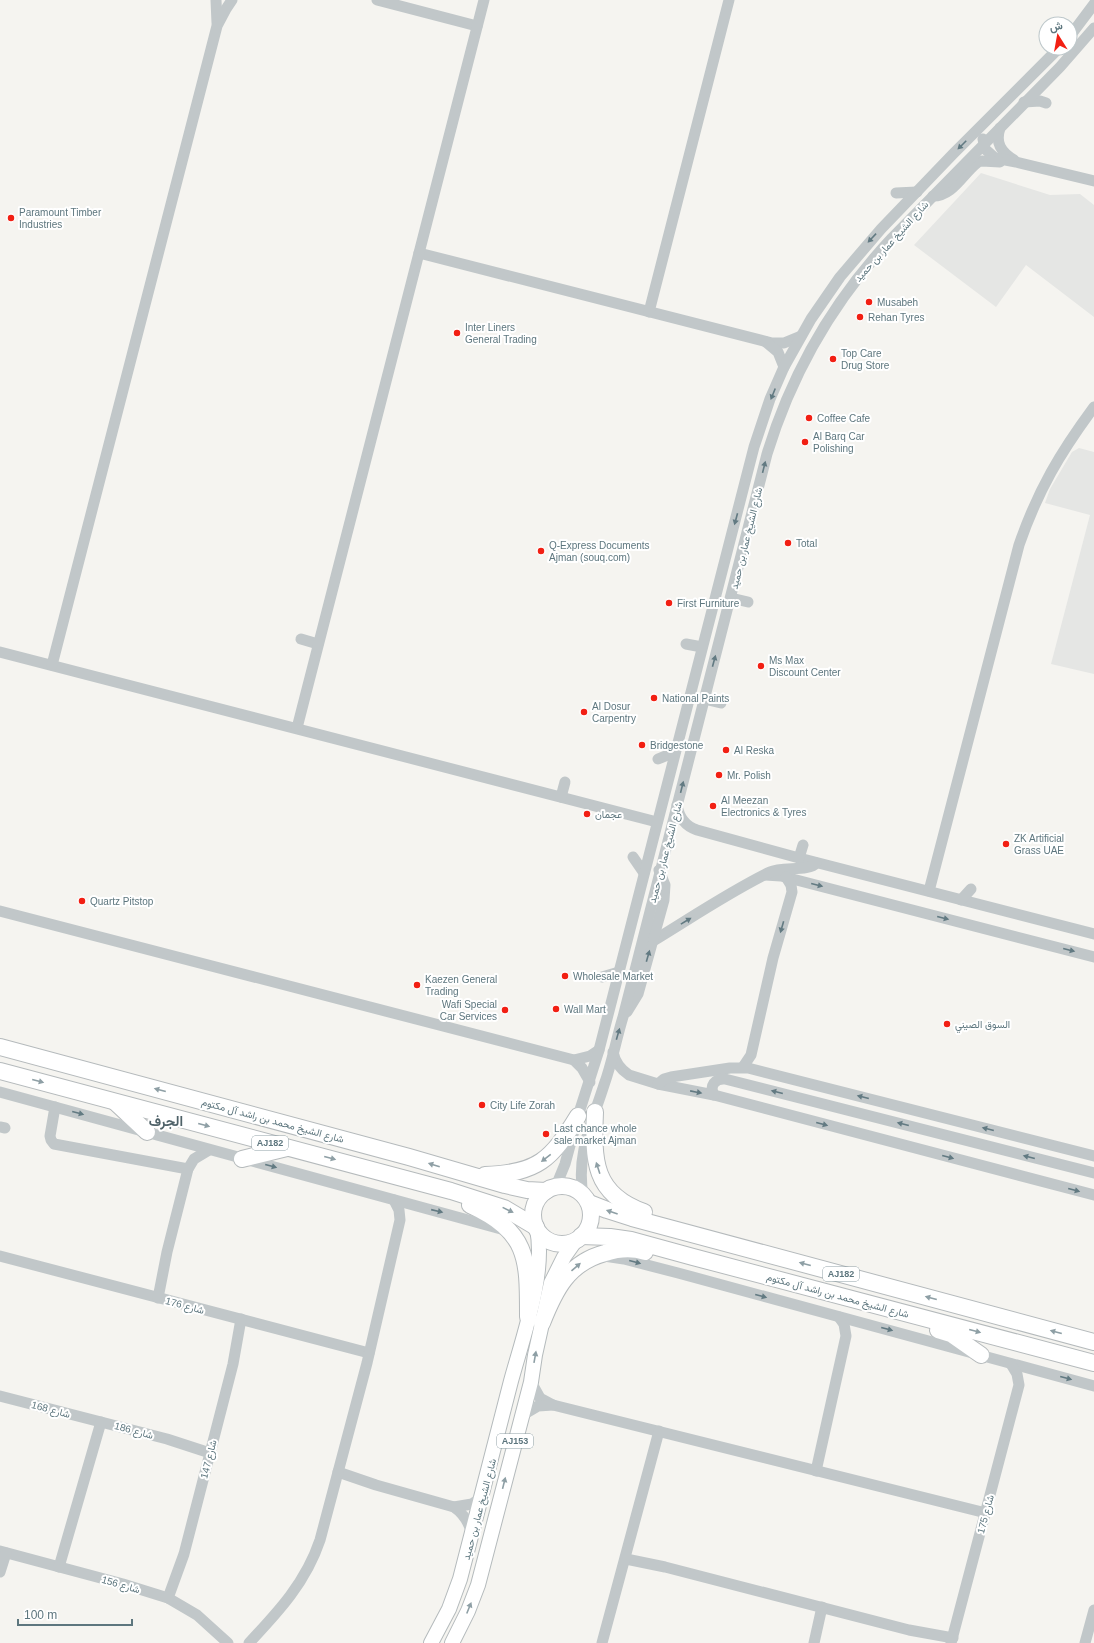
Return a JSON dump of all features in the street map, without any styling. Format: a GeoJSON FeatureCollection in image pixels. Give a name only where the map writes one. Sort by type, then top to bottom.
{"type":"FeatureCollection","features":[{"type":"Feature","properties":{"kind":"highway","name":"شارع الشيخ محمد بن راشد آل مكتوم"},"geometry":{"type":"LineString","coordinates":[[0,1047],[324,1134],[516,1188],[551,1189]]}},
{"type":"Feature","properties":{"kind":"highway","name":"AJ182"},"geometry":{"type":"LineString","coordinates":[[0,1071],[451,1191],[504,1208],[536,1228]]}},
{"type":"Feature","properties":{"kind":"highway"},"geometry":{"type":"LineString","coordinates":[[115,1102],[147,1132]]}},
{"type":"Feature","properties":{"kind":"highway"},"geometry":{"type":"LineString","coordinates":[[595,1112],[595,1153],[597,1166],[613,1195],[632,1208],[679,1222],[694,1234]]}},
{"type":"Feature","properties":{"kind":"highway"},"geometry":{"type":"LineString","coordinates":[[471,1176],[506,1174],[517,1172],[538,1164],[556,1149],[578,1116]]}},
{"type":"Feature","properties":{"kind":"highway"},"geometry":{"type":"LineString","coordinates":[[242,1159],[290,1148]]}},
{"type":"Feature","properties":{"kind":"highway"},"geometry":{"type":"LineString","coordinates":[[571,1187],[586,1199],[591,1212],[591,1221],[587,1229],[578,1238],[562,1244],[554,1242],[542,1235],[536,1228],[534,1220],[534,1207],[541,1195],[551,1189],[571,1187]]}},
{"type":"Feature","properties":{"kind":"highway"},"geometry":{"type":"LineString","coordinates":[[451,1191],[466,1202],[499,1220],[511,1233],[519,1245],[526,1262],[535,1320]]}},
{"type":"Feature","properties":{"kind":"highway","name":"AJ182"},"geometry":{"type":"LineString","coordinates":[[586,1199],[619,1215],[1094,1342]]}},
{"type":"Feature","properties":{"kind":"highway","name":"شارع الشيخ محمد بن راشد آل مكتوم"},"geometry":{"type":"LineString","coordinates":[[578,1238],[610,1237],[631,1240],[1094,1363]]}},
{"type":"Feature","properties":{"kind":"highway"},"geometry":{"type":"LineString","coordinates":[[535,1320],[571,1271],[582,1262],[597,1255],[610,1251],[633,1250],[675,1260],[686,1260],[693,1257]]}},
{"type":"Feature","properties":{"kind":"highway"},"geometry":{"type":"LineString","coordinates":[[901,1312],[916,1322],[950,1334],[981,1355]]}},
{"type":"Feature","properties":{"kind":"main road","name":"شارع الشيخ عمار بن حميد"},"geometry":{"type":"LineString","coordinates":[[452,1643],[468,1611],[478,1585],[530,1382],[535,1354],[535,1320],[539,1268],[540,1241],[536,1228]]}},
{"type":"Feature","properties":{"kind":"main road","name":"شارع الشيخ عمار بن حميد"},"geometry":{"type":"LineString","coordinates":[[431,1643],[442,1624],[455,1594],[482,1496],[535,1320],[554,1274],[578,1238]]}},
{"type":"Feature","properties":{"kind":"street"},"geometry":{"type":"LineString","coordinates":[[216,0],[217,26]]}},
{"type":"Feature","properties":{"kind":"street"},"geometry":{"type":"LineString","coordinates":[[52,666],[217,26],[232,0]]}},
{"type":"Feature","properties":{"kind":"street"},"geometry":{"type":"LineString","coordinates":[[376,0],[477,26]]}},
{"type":"Feature","properties":{"kind":"street"},"geometry":{"type":"LineString","coordinates":[[297,728],[484,0]]}},
{"type":"Feature","properties":{"kind":"street"},"geometry":{"type":"LineString","coordinates":[[649,312],[729,0]]}},
{"type":"Feature","properties":{"kind":"street"},"geometry":{"type":"LineString","coordinates":[[1078,25],[1094,4]]}},
{"type":"Feature","properties":{"kind":"street","name":"شارع الشيخ عمار بن حميد"},"geometry":{"type":"LineString","coordinates":[[586,1199],[581,1166],[584,1147],[605,1084],[623,1017],[659,870],[772,438],[789,392],[822,328],[857,278],[881,249],[1070,56],[1094,28]]}},
{"type":"Feature","properties":{"kind":"street","name":"شارع الشيخ عمار بن حميد"},"geometry":{"type":"LineString","coordinates":[[551,1189],[567,1158],[578,1116],[590,1082],[754,447],[770,400],[784,367],[824,300],[850,264],[870,240],[953,154],[1052,56]]}},
{"type":"Feature","properties":{"kind":"street"},"geometry":{"type":"LineString","coordinates":[[1034,74],[1026,90],[986,132],[983,138],[984,145],[988,153],[995,158],[1094,181]]}},
{"type":"Feature","properties":{"kind":"street"},"geometry":{"type":"LineString","coordinates":[[1024,102],[1041,101],[1046,103]]}},
{"type":"Feature","properties":{"kind":"street"},"geometry":{"type":"LineString","coordinates":[[1000,128],[998,137],[1000,147],[1005,155],[1016,162]]}},
{"type":"Feature","properties":{"kind":"street"},"geometry":{"type":"LineString","coordinates":[[933,196],[948,192],[972,167],[982,161],[1016,162]]}},
{"type":"Feature","properties":{"kind":"street"},"geometry":{"type":"LineString","coordinates":[[896,192],[917,192]]}},
{"type":"Feature","properties":{"kind":"street"},"geometry":{"type":"LineString","coordinates":[[419,253],[766,342],[784,343],[802,336]]}},
{"type":"Feature","properties":{"kind":"street"},"geometry":{"type":"LineString","coordinates":[[766,342],[778,352],[784,367]]}},
{"type":"Feature","properties":{"kind":"street"},"geometry":{"type":"LineString","coordinates":[[929,892],[1019,545],[1037,497],[1049,474],[1062,452],[1094,407]]}},
{"type":"Feature","properties":{"kind":"street"},"geometry":{"type":"LineString","coordinates":[[731,598],[748,602]]}},
{"type":"Feature","properties":{"kind":"street"},"geometry":{"type":"LineString","coordinates":[[301,639],[318,644]]}},
{"type":"Feature","properties":{"kind":"street"},"geometry":{"type":"LineString","coordinates":[[686,644],[702,647]]}},
{"type":"Feature","properties":{"kind":"street"},"geometry":{"type":"LineString","coordinates":[[0,652],[657,822]]}},
{"type":"Feature","properties":{"kind":"street"},"geometry":{"type":"LineString","coordinates":[[704,699],[721,704]]}},
{"type":"Feature","properties":{"kind":"street"},"geometry":{"type":"LineString","coordinates":[[658,759],[675,752]]}},
{"type":"Feature","properties":{"kind":"street"},"geometry":{"type":"LineString","coordinates":[[561,797],[565,782]]}},
{"type":"Feature","properties":{"kind":"street"},"geometry":{"type":"LineString","coordinates":[[677,805],[683,821],[697,830],[799,858],[1094,934]]}},
{"type":"Feature","properties":{"kind":"street"},"geometry":{"type":"LineString","coordinates":[[668,837],[679,832],[697,830]]}},
{"type":"Feature","properties":{"kind":"street"},"geometry":{"type":"LineString","coordinates":[[799,858],[802,846]]}},
{"type":"Feature","properties":{"kind":"street"},"geometry":{"type":"LineString","coordinates":[[633,857],[644,873]]}},
{"type":"Feature","properties":{"kind":"street"},"geometry":{"type":"LineString","coordinates":[[653,941],[765,875],[779,869],[810,867],[816,862]]}},
{"type":"Feature","properties":{"kind":"street"},"geometry":{"type":"LineString","coordinates":[[623,1017],[633,1004],[638,994],[665,895],[665,885],[659,870]]}},
{"type":"Feature","properties":{"kind":"street"},"geometry":{"type":"LineString","coordinates":[[765,875],[786,877],[1094,957]]}},
{"type":"Feature","properties":{"kind":"street"},"geometry":{"type":"LineString","coordinates":[[743,1067],[751,1056],[770,971],[792,892],[791,885],[786,877]]}},
{"type":"Feature","properties":{"kind":"street"},"geometry":{"type":"LineString","coordinates":[[961,900],[971,889]]}},
{"type":"Feature","properties":{"kind":"street"},"geometry":{"type":"LineString","coordinates":[[0,911],[574,1060],[590,1056],[599,1050]]}},
{"type":"Feature","properties":{"kind":"street"},"geometry":{"type":"LineString","coordinates":[[602,977],[619,972]]}},
{"type":"Feature","properties":{"kind":"street"},"geometry":{"type":"LineString","coordinates":[[613,1052],[618,1065],[628,1075],[658,1084],[714,1095],[1094,1195]]}},
{"type":"Feature","properties":{"kind":"street"},"geometry":{"type":"LineString","coordinates":[[574,1060],[582,1068],[590,1082]]}},
{"type":"Feature","properties":{"kind":"street"},"geometry":{"type":"LineString","coordinates":[[658,1084],[664,1079],[672,1077],[743,1067],[1094,1156]]}},
{"type":"Feature","properties":{"kind":"street"},"geometry":{"type":"LineString","coordinates":[[605,1084],[616,1078],[628,1075]]}},
{"type":"Feature","properties":{"kind":"street"},"geometry":{"type":"LineString","coordinates":[[714,1095],[712,1089],[714,1083],[718,1079],[725,1079],[1094,1173]]}},
{"type":"Feature","properties":{"kind":"street"},"geometry":{"type":"LineString","coordinates":[[0,1092],[417,1207],[484,1223],[511,1233]]}},
{"type":"Feature","properties":{"kind":"street"},"geometry":{"type":"LineString","coordinates":[[55,1107],[50,1136],[54,1144],[189,1166]]}},
{"type":"Feature","properties":{"kind":"street"},"geometry":{"type":"LineString","coordinates":[[179,1142],[186,1152],[189,1166]]}},
{"type":"Feature","properties":{"kind":"street"},"geometry":{"type":"LineString","coordinates":[[155,1297],[189,1166],[198,1155],[209,1150]]}},
{"type":"Feature","properties":{"kind":"street"},"geometry":{"type":"LineString","coordinates":[[249,1643],[293,1593],[306,1573],[320,1540],[369,1353],[400,1220],[399,1210],[394,1200]]}},
{"type":"Feature","properties":{"kind":"street"},"geometry":{"type":"LineString","coordinates":[[400,1220],[407,1211],[417,1207]]}},
{"type":"Feature","properties":{"kind":"street"},"geometry":{"type":"LineString","coordinates":[[597,1255],[638,1263],[1094,1386]]}},
{"type":"Feature","properties":{"kind":"street","name":"شارع 176"},"geometry":{"type":"LineString","coordinates":[[0,1256],[369,1353]]}},
{"type":"Feature","properties":{"kind":"street"},"geometry":{"type":"LineString","coordinates":[[816,1470],[846,1336],[845,1328],[839,1317]]}},
{"type":"Feature","properties":{"kind":"street","name":"شارع 147"},"geometry":{"type":"LineString","coordinates":[[171,1600],[182,1574],[184,1554],[233,1364],[238,1352],[244,1320]]}},
{"type":"Feature","properties":{"kind":"street"},"geometry":{"type":"LineString","coordinates":[[846,1336],[851,1330],[862,1323]]}},
{"type":"Feature","properties":{"kind":"street"},"geometry":{"type":"LineString","coordinates":[[1011,1364],[1017,1374],[1019,1385]]}},
{"type":"Feature","properties":{"kind":"street"},"geometry":{"type":"LineString","coordinates":[[1019,1385],[1027,1376],[1038,1371]]}},
{"type":"Feature","properties":{"kind":"street"},"geometry":{"type":"LineString","coordinates":[[530,1382],[540,1398],[553,1405],[986,1513]]}},
{"type":"Feature","properties":{"kind":"street","name":"شارع 175"},"geometry":{"type":"LineString","coordinates":[[951,1641],[1019,1385]]}},
{"type":"Feature","properties":{"kind":"street","name":"شارع 168"},"geometry":{"type":"LineString","coordinates":[[0,1396],[98,1421]]}},
{"type":"Feature","properties":{"kind":"street"},"geometry":{"type":"LineString","coordinates":[[521,1416],[538,1406],[553,1405]]}},
{"type":"Feature","properties":{"kind":"street"},"geometry":{"type":"LineString","coordinates":[[62,1568],[72,1535],[73,1522],[87,1466],[93,1452],[98,1421]]}},
{"type":"Feature","properties":{"kind":"street","name":"شارع 186"},"geometry":{"type":"LineString","coordinates":[[98,1421],[211,1450]]}},
{"type":"Feature","properties":{"kind":"street"},"geometry":{"type":"LineString","coordinates":[[602,1643],[659,1432]]}},
{"type":"Feature","properties":{"kind":"street"},"geometry":{"type":"LineString","coordinates":[[337,1476],[376,1485],[454,1507],[466,1506],[482,1496]]}},
{"type":"Feature","properties":{"kind":"street"},"geometry":{"type":"LineString","coordinates":[[454,1507],[468,1521],[472,1534]]}},
{"type":"Feature","properties":{"kind":"street"},"geometry":{"type":"LineString","coordinates":[[0,1572],[2,1552]]}},
{"type":"Feature","properties":{"kind":"street","name":"شارع 156"},"geometry":{"type":"LineString","coordinates":[[2,1552],[123,1584],[171,1600],[197,1615],[228,1643]]}},
{"type":"Feature","properties":{"kind":"street"},"geometry":{"type":"LineString","coordinates":[[626,1556],[654,1562],[665,1567],[951,1641]]}},
{"type":"Feature","properties":{"kind":"street"},"geometry":{"type":"LineString","coordinates":[[816,1643],[825,1608]]}},
{"type":"Feature","properties":{"kind":"street"},"geometry":{"type":"LineString","coordinates":[[1085,1643],[1094,1610]]}},
{"type":"Feature","properties":{"kind":"shaded area"},"geometry":{"type":"Polygon","coordinates":[[[981,173],[1050,195],[1080,194],[1094,205],[1094,317],[1026,265],[996,307],[914,245],[981,173]]]}},
{"type":"Feature","properties":{"kind":"shaded area"},"geometry":{"type":"Polygon","coordinates":[[[1079,448],[1094,452],[1094,674],[1051,664],[1090,515],[1045,503],[1050,489],[1072,452],[1079,448]]]}},
{"type":"Feature","properties":{"kind":"place","name":"Paramount Timber Industries"},"geometry":{"type":"Point","coordinates":[11,218]}},
{"type":"Feature","properties":{"kind":"place","name":"Musabeh"},"geometry":{"type":"Point","coordinates":[869,302]}},
{"type":"Feature","properties":{"kind":"place","name":"Rehan Tyres"},"geometry":{"type":"Point","coordinates":[860,317]}},
{"type":"Feature","properties":{"kind":"place","name":"Inter Liners General Trading"},"geometry":{"type":"Point","coordinates":[457,333]}},
{"type":"Feature","properties":{"kind":"place","name":"Top Care Drug Store"},"geometry":{"type":"Point","coordinates":[833,359]}},
{"type":"Feature","properties":{"kind":"place","name":"Coffee Cafe"},"geometry":{"type":"Point","coordinates":[809,418]}},
{"type":"Feature","properties":{"kind":"place","name":"Al Barq Car Polishing"},"geometry":{"type":"Point","coordinates":[805,442]}},
{"type":"Feature","properties":{"kind":"place","name":"Total"},"geometry":{"type":"Point","coordinates":[788,543]}},
{"type":"Feature","properties":{"kind":"place","name":"Q-Express Documents Ajman (souq.com)"},"geometry":{"type":"Point","coordinates":[541,551]}},
{"type":"Feature","properties":{"kind":"place","name":"First Furniture"},"geometry":{"type":"Point","coordinates":[669,603]}},
{"type":"Feature","properties":{"kind":"place","name":"Ms Max Discount Center"},"geometry":{"type":"Point","coordinates":[761,666]}},
{"type":"Feature","properties":{"kind":"place","name":"National Paints"},"geometry":{"type":"Point","coordinates":[654,698]}},
{"type":"Feature","properties":{"kind":"place","name":"Al Dosur Carpentry"},"geometry":{"type":"Point","coordinates":[584,712]}},
{"type":"Feature","properties":{"kind":"place","name":"Bridgestone"},"geometry":{"type":"Point","coordinates":[642,745]}},
{"type":"Feature","properties":{"kind":"place","name":"Al Reska"},"geometry":{"type":"Point","coordinates":[726,750]}},
{"type":"Feature","properties":{"kind":"place","name":"Mr. Polish"},"geometry":{"type":"Point","coordinates":[719,775]}},
{"type":"Feature","properties":{"kind":"place","name":"Al Meezan Electronics & Tyres"},"geometry":{"type":"Point","coordinates":[713,806]}},
{"type":"Feature","properties":{"kind":"place","name":"عجمان"},"geometry":{"type":"Point","coordinates":[587,814]}},
{"type":"Feature","properties":{"kind":"place","name":"ZK Artificial Grass UAE"},"geometry":{"type":"Point","coordinates":[1006,844]}},
{"type":"Feature","properties":{"kind":"place","name":"Quartz Pitstop"},"geometry":{"type":"Point","coordinates":[82,901]}},
{"type":"Feature","properties":{"kind":"place","name":"Wholesale Market"},"geometry":{"type":"Point","coordinates":[565,976]}},
{"type":"Feature","properties":{"kind":"place","name":"Kaezen General Trading"},"geometry":{"type":"Point","coordinates":[417,985]}},
{"type":"Feature","properties":{"kind":"place","name":"Wall Mart"},"geometry":{"type":"Point","coordinates":[556,1009]}},
{"type":"Feature","properties":{"kind":"place","name":"Wafi Special Car Services"},"geometry":{"type":"Point","coordinates":[505,1010]}},
{"type":"Feature","properties":{"kind":"place","name":"السوق الصيني"},"geometry":{"type":"Point","coordinates":[947,1024]}},
{"type":"Feature","properties":{"kind":"place","name":"City Life Zorah"},"geometry":{"type":"Point","coordinates":[482,1105]}},
{"type":"Feature","properties":{"kind":"place","name":"Last chance whole sale market Ajman"},"geometry":{"type":"Point","coordinates":[546,1134]}},
{"type":"Feature","properties":{"kind":"district","name":"الجرف"},"geometry":{"type":"Point","coordinates":[166,1121]}}]}
